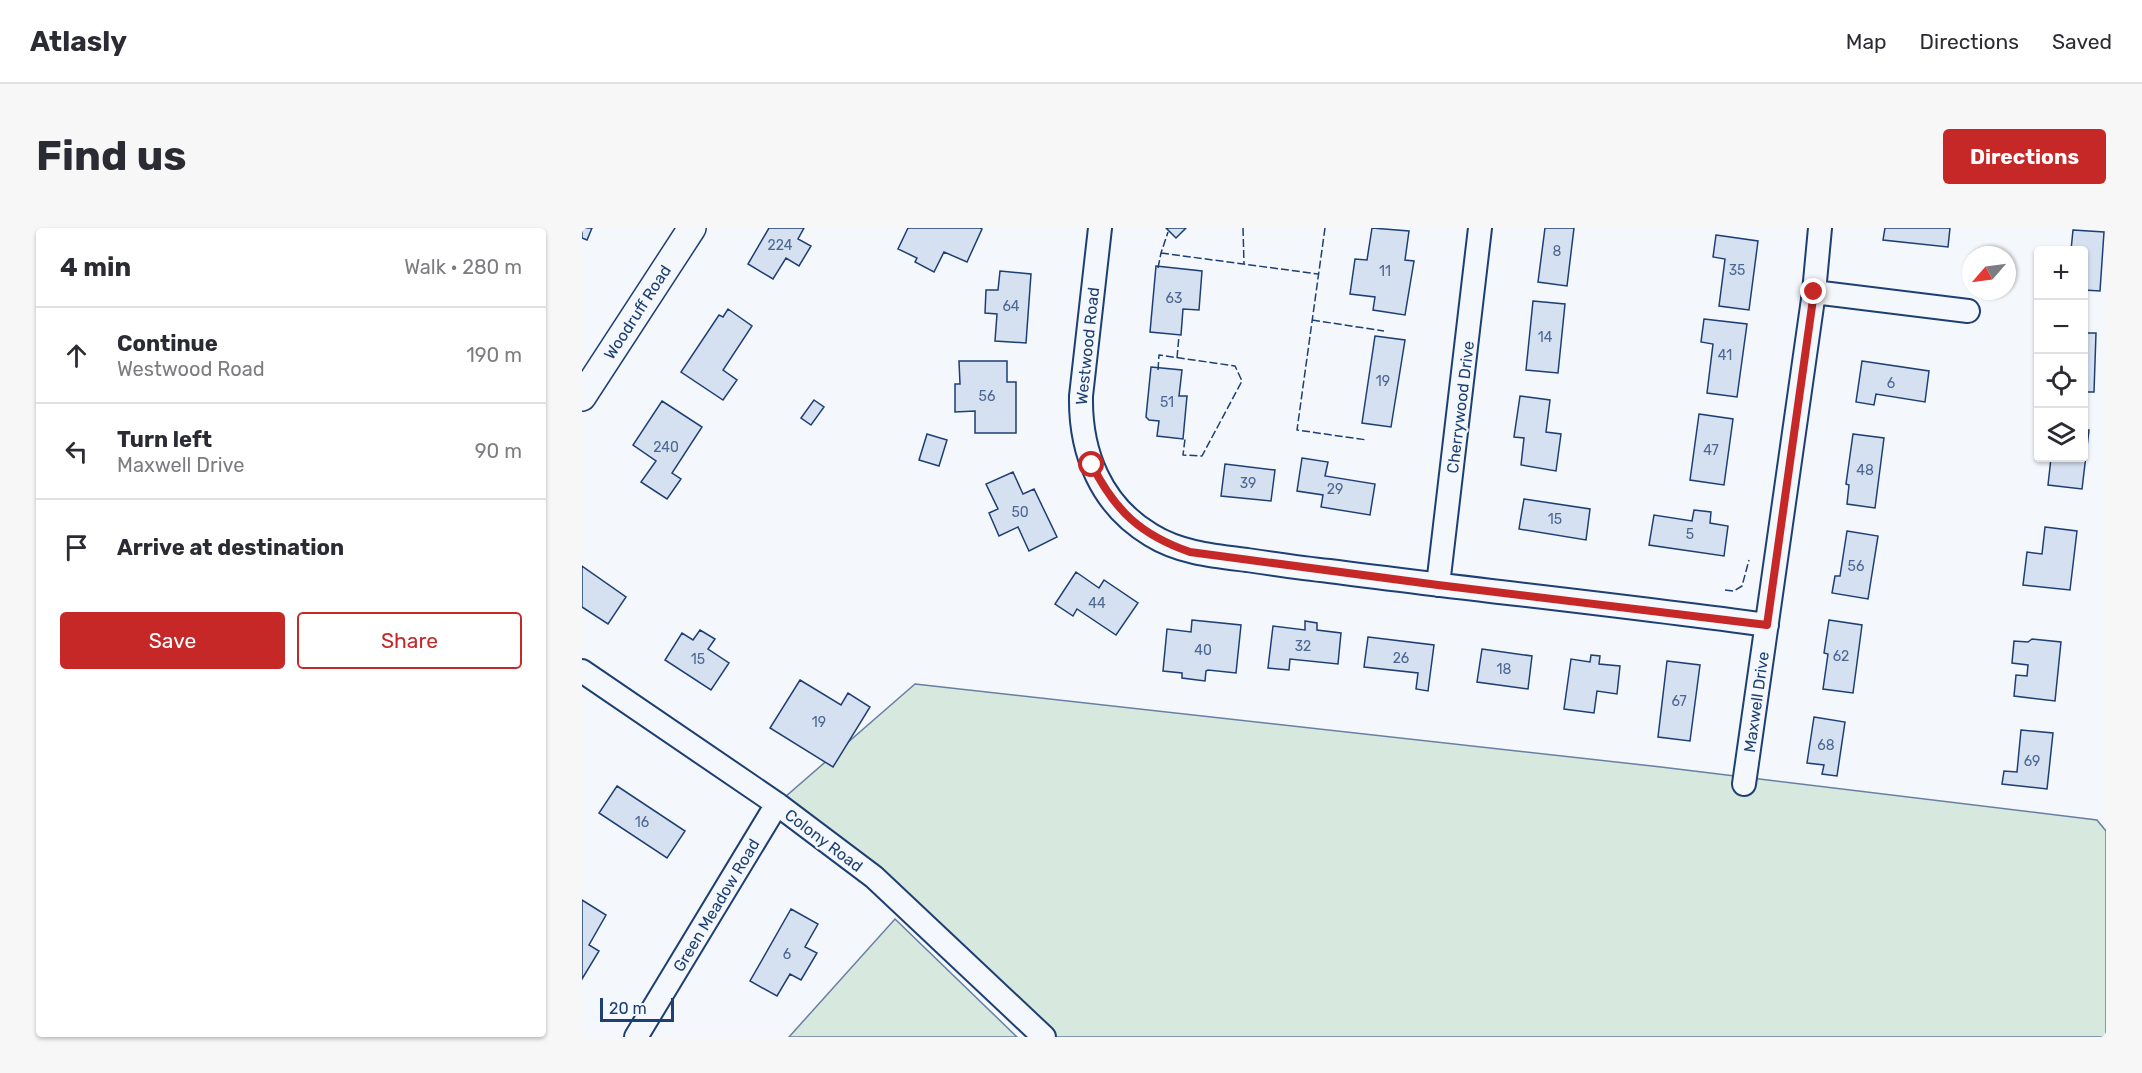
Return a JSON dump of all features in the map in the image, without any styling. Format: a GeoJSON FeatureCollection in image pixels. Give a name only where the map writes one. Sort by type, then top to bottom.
{"type":"FeatureCollection","features":[{"type":"Feature","properties":{"kind":"street","name":"Woodruff Road"},"geometry":{"type":"LineString","coordinates":[[582,397],[692,228]]}},
{"type":"Feature","properties":{"kind":"street","name":"Westwood Road"},"geometry":{"type":"LineString","coordinates":[[1100,228],[1080,421],[1092,465],[1103,486],[1135,525],[1153,536],[1190,552],[1767,625]]}},
{"type":"Feature","properties":{"kind":"street","name":"Cherrywood Drive"},"geometry":{"type":"LineString","coordinates":[[1438,585],[1480,228]]}},
{"type":"Feature","properties":{"kind":"street","name":"Maxwell Drive"},"geometry":{"type":"LineString","coordinates":[[1744,784],[1814,292],[1820,228]]}},
{"type":"Feature","properties":{"kind":"street"},"geometry":{"type":"LineString","coordinates":[[1814,292],[1968,311]]}},
{"type":"Feature","properties":{"kind":"street","name":"Colony Road"},"geometry":{"type":"LineString","coordinates":[[582,671],[777,804],[874,877],[1044,1037]]}},
{"type":"Feature","properties":{"kind":"street","name":"Green Meadow Road"},"geometry":{"type":"LineString","coordinates":[[636,1037],[777,804]]}},
{"type":"Feature","properties":{"kind":"shaded area"},"geometry":{"type":"Polygon","coordinates":[[[915,684],[1661,767],[2097,820],[2106,831],[2106,1037],[1044,1037],[777,804],[915,684]]]}},
{"type":"Feature","properties":{"kind":"shaded area"},"geometry":{"type":"Polygon","coordinates":[[[895,919],[1017,1037],[789,1037],[895,919]]]}},
{"type":"Feature","properties":{"kind":"building"},"geometry":{"type":"Polygon","coordinates":[[[582,228],[592,228],[587,240],[582,238],[582,228]]]}},
{"type":"Feature","properties":{"kind":"building"},"geometry":{"type":"Polygon","coordinates":[[[769,228],[804,228],[798,239],[811,246],[799,266],[786,258],[773,279],[748,264],[769,228]]]}},
{"type":"Feature","properties":{"kind":"building"},"geometry":{"type":"Polygon","coordinates":[[[908,228],[982,229],[967,262],[944,252],[934,272],[915,262],[917,258],[898,249],[908,228]]]}},
{"type":"Feature","properties":{"kind":"building"},"geometry":{"type":"Polygon","coordinates":[[[1166,228],[1186,228],[1176,238],[1166,228]]]}},
{"type":"Feature","properties":{"kind":"building"},"geometry":{"type":"Polygon","coordinates":[[[1372,228],[1409,231],[1405,260],[1414,261],[1405,315],[1373,310],[1375,297],[1350,294],[1355,259],[1367,260],[1372,228]]]}},
{"type":"Feature","properties":{"kind":"building"},"geometry":{"type":"Polygon","coordinates":[[[1545,228],[1574,228],[1567,286],[1538,282],[1545,228]]]}},
{"type":"Feature","properties":{"kind":"building"},"geometry":{"type":"Polygon","coordinates":[[[1885,228],[1950,228],[1948,247],[1883,240],[1885,228]]]}},
{"type":"Feature","properties":{"kind":"building"},"geometry":{"type":"Polygon","coordinates":[[[2073,230],[2104,232],[2100,291],[2088,290],[2088,246],[2071,246],[2073,230]]]}},
{"type":"Feature","properties":{"kind":"building"},"geometry":{"type":"Polygon","coordinates":[[[1716,235],[1758,241],[1749,310],[1719,306],[1725,259],[1713,257],[1716,235]]]}},
{"type":"Feature","properties":{"kind":"building"},"geometry":{"type":"Polygon","coordinates":[[[1156,266],[1202,271],[1199,310],[1183,309],[1181,335],[1150,332],[1156,266]]]}},
{"type":"Feature","properties":{"kind":"building"},"geometry":{"type":"Polygon","coordinates":[[[1000,271],[1031,274],[1026,343],[995,341],[997,314],[985,313],[986,290],[998,290],[1000,271]]]}},
{"type":"Feature","properties":{"kind":"building"},"geometry":{"type":"Polygon","coordinates":[[[1533,301],[1565,304],[1558,373],[1526,370],[1533,301]]]}},
{"type":"Feature","properties":{"kind":"building"},"geometry":{"type":"Polygon","coordinates":[[[728,309],[752,326],[723,370],[737,380],[723,400],[681,372],[719,315],[723,317],[728,309]]]}},
{"type":"Feature","properties":{"kind":"building"},"geometry":{"type":"Polygon","coordinates":[[[1704,319],[1747,324],[1737,397],[1707,393],[1713,344],[1701,342],[1704,319]]]}},
{"type":"Feature","properties":{"kind":"building"},"geometry":{"type":"Polygon","coordinates":[[[2088,333],[2096,333],[2094,392],[2088,392],[2088,333]]]}},
{"type":"Feature","properties":{"kind":"building"},"geometry":{"type":"Polygon","coordinates":[[[1375,336],[1405,340],[1391,427],[1362,423],[1375,336]]]}},
{"type":"Feature","properties":{"kind":"building"},"geometry":{"type":"Polygon","coordinates":[[[959,361],[1007,361],[1007,382],[1016,382],[1016,433],[975,433],[975,411],[955,412],[955,384],[960,384],[959,361]]]}},
{"type":"Feature","properties":{"kind":"building"},"geometry":{"type":"Polygon","coordinates":[[[1862,361],[1929,371],[1925,402],[1876,394],[1874,405],[1856,402],[1862,361]]]}},
{"type":"Feature","properties":{"kind":"building"},"geometry":{"type":"Polygon","coordinates":[[[1151,367],[1182,370],[1179,396],[1187,396],[1183,439],[1157,436],[1159,421],[1149,420],[1146,417],[1151,367]]]}},
{"type":"Feature","properties":{"kind":"building"},"geometry":{"type":"Polygon","coordinates":[[[1520,396],[1550,400],[1546,432],[1561,434],[1556,471],[1521,465],[1524,438],[1514,437],[1520,396]]]}},
{"type":"Feature","properties":{"kind":"building"},"geometry":{"type":"Polygon","coordinates":[[[814,400],[824,407],[811,425],[801,418],[814,400]]]}},
{"type":"Feature","properties":{"kind":"building"},"geometry":{"type":"Polygon","coordinates":[[[662,401],[702,427],[672,473],[681,479],[667,499],[641,482],[656,461],[633,445],[662,401]]]}},
{"type":"Feature","properties":{"kind":"building"},"geometry":{"type":"Polygon","coordinates":[[[1699,414],[1733,419],[1724,485],[1690,480],[1699,414]]]}},
{"type":"Feature","properties":{"kind":"building"},"geometry":{"type":"Polygon","coordinates":[[[927,434],[947,440],[939,466],[919,460],[927,434]]]}},
{"type":"Feature","properties":{"kind":"building"},"geometry":{"type":"Polygon","coordinates":[[[1853,434],[1884,438],[1875,508],[1847,504],[1849,485],[1846,484],[1853,434]]]}},
{"type":"Feature","properties":{"kind":"building"},"geometry":{"type":"Polygon","coordinates":[[[1302,458],[1328,462],[1325,476],[1375,484],[1370,515],[1321,507],[1323,495],[1297,491],[1302,458]]]}},
{"type":"Feature","properties":{"kind":"building"},"geometry":{"type":"Polygon","coordinates":[[[2051,462],[2085,462],[2082,489],[2048,485],[2051,462]]]}},
{"type":"Feature","properties":{"kind":"building"},"geometry":{"type":"Polygon","coordinates":[[[1225,464],[1275,470],[1271,501],[1221,496],[1225,464]]]}},
{"type":"Feature","properties":{"kind":"building"},"geometry":{"type":"Polygon","coordinates":[[[1013,472],[1023,494],[1034,489],[1057,537],[1029,551],[1018,527],[999,536],[989,513],[998,509],[986,484],[1013,472]]]}},
{"type":"Feature","properties":{"kind":"building"},"geometry":{"type":"Polygon","coordinates":[[[1524,499],[1590,509],[1586,540],[1519,529],[1524,499]]]}},
{"type":"Feature","properties":{"kind":"building"},"geometry":{"type":"Polygon","coordinates":[[[1694,510],[1711,512],[1710,523],[1728,526],[1724,556],[1649,545],[1654,515],[1692,521],[1694,510]]]}},
{"type":"Feature","properties":{"kind":"building"},"geometry":{"type":"Polygon","coordinates":[[[2045,527],[2077,531],[2070,590],[2023,585],[2027,552],[2042,554],[2045,527]]]}},
{"type":"Feature","properties":{"kind":"building"},"geometry":{"type":"Polygon","coordinates":[[[1847,531],[1878,536],[1868,599],[1832,593],[1835,576],[1840,576],[1847,531]]]}},
{"type":"Feature","properties":{"kind":"building"},"geometry":{"type":"Polygon","coordinates":[[[582,566],[626,597],[608,624],[582,607],[582,566]]]}},
{"type":"Feature","properties":{"kind":"building"},"geometry":{"type":"Polygon","coordinates":[[[1076,572],[1099,588],[1104,580],[1138,603],[1116,635],[1077,609],[1073,616],[1055,604],[1076,572]]]}},
{"type":"Feature","properties":{"kind":"building"},"geometry":{"type":"Polygon","coordinates":[[[1192,620],[1241,625],[1236,673],[1208,670],[1205,681],[1182,678],[1182,673],[1163,671],[1167,629],[1191,632],[1192,620]]]}},
{"type":"Feature","properties":{"kind":"building"},"geometry":{"type":"Polygon","coordinates":[[[1829,620],[1862,625],[1853,693],[1823,689],[1828,654],[1824,653],[1829,620]]]}},
{"type":"Feature","properties":{"kind":"building"},"geometry":{"type":"Polygon","coordinates":[[[1305,621],[1317,623],[1317,630],[1341,633],[1338,664],[1290,659],[1289,670],[1268,668],[1273,626],[1305,630],[1305,621]]]}},
{"type":"Feature","properties":{"kind":"building"},"geometry":{"type":"Polygon","coordinates":[[[700,630],[715,639],[708,649],[729,663],[711,690],[665,660],[682,633],[693,640],[700,630]]]}},
{"type":"Feature","properties":{"kind":"building"},"geometry":{"type":"Polygon","coordinates":[[[1368,637],[1434,645],[1428,691],[1416,689],[1418,673],[1364,667],[1368,637]]]}},
{"type":"Feature","properties":{"kind":"building"},"geometry":{"type":"Polygon","coordinates":[[[2032,639],[2061,642],[2055,701],[2014,696],[2016,675],[2027,676],[2028,665],[2012,663],[2014,641],[2028,642],[2032,639]]]}},
{"type":"Feature","properties":{"kind":"building"},"geometry":{"type":"Polygon","coordinates":[[[1482,649],[1532,656],[1528,689],[1477,682],[1482,649]]]}},
{"type":"Feature","properties":{"kind":"building"},"geometry":{"type":"Polygon","coordinates":[[[1591,655],[1600,656],[1599,664],[1620,666],[1617,694],[1597,691],[1594,713],[1564,709],[1571,659],[1590,662],[1591,655]]]}},
{"type":"Feature","properties":{"kind":"building"},"geometry":{"type":"Polygon","coordinates":[[[1667,661],[1700,665],[1690,741],[1658,737],[1667,661]]]}},
{"type":"Feature","properties":{"kind":"building"},"geometry":{"type":"Polygon","coordinates":[[[800,680],[841,705],[848,693],[870,707],[833,767],[770,728],[800,680]]]}},
{"type":"Feature","properties":{"kind":"building"},"geometry":{"type":"Polygon","coordinates":[[[1814,717],[1845,722],[1837,776],[1822,774],[1824,765],[1807,763],[1814,717]]]}},
{"type":"Feature","properties":{"kind":"building"},"geometry":{"type":"Polygon","coordinates":[[[2021,730],[2053,733],[2047,789],[2002,784],[2004,771],[2017,772],[2021,730]]]}},
{"type":"Feature","properties":{"kind":"building"},"geometry":{"type":"Polygon","coordinates":[[[617,786],[685,831],[667,858],[599,813],[617,786]]]}},
{"type":"Feature","properties":{"kind":"building"},"geometry":{"type":"Polygon","coordinates":[[[582,900],[606,915],[589,945],[599,951],[582,979],[582,900]]]}},
{"type":"Feature","properties":{"kind":"building"},"geometry":{"type":"Polygon","coordinates":[[[791,909],[818,924],[805,947],[817,953],[801,980],[790,974],[777,996],[750,981],[791,909]]]}},
{"type":"Feature","properties":{"kind":"fence"},"geometry":{"type":"LineString","coordinates":[[1243,228],[1244,264]]}},
{"type":"Feature","properties":{"kind":"fence"},"geometry":{"type":"LineString","coordinates":[[1325,228],[1297,430],[1367,440]]}},
{"type":"Feature","properties":{"kind":"fence"},"geometry":{"type":"LineString","coordinates":[[1158,268],[1168,232]]}},
{"type":"Feature","properties":{"kind":"fence"},"geometry":{"type":"LineString","coordinates":[[1161,253],[1318,274]]}},
{"type":"Feature","properties":{"kind":"fence"},"geometry":{"type":"LineString","coordinates":[[1312,320],[1384,331]]}},
{"type":"Feature","properties":{"kind":"fence"},"geometry":{"type":"LineString","coordinates":[[1177,358],[1179,336]]}},
{"type":"Feature","properties":{"kind":"fence"},"geometry":{"type":"LineString","coordinates":[[1158,370],[1159,355],[1235,366],[1242,381],[1202,456],[1183,455],[1185,439]]}},
{"type":"Feature","properties":{"kind":"fence"},"geometry":{"type":"LineString","coordinates":[[1725,590],[1734,591],[1742,586],[1749,560]]}},
{"type":"Feature","properties":{"kind":"route"},"geometry":{"type":"LineString","coordinates":[[1092,465],[1118,507],[1135,525],[1171,545],[1190,552],[1767,625],[1814,292]]}}]}
